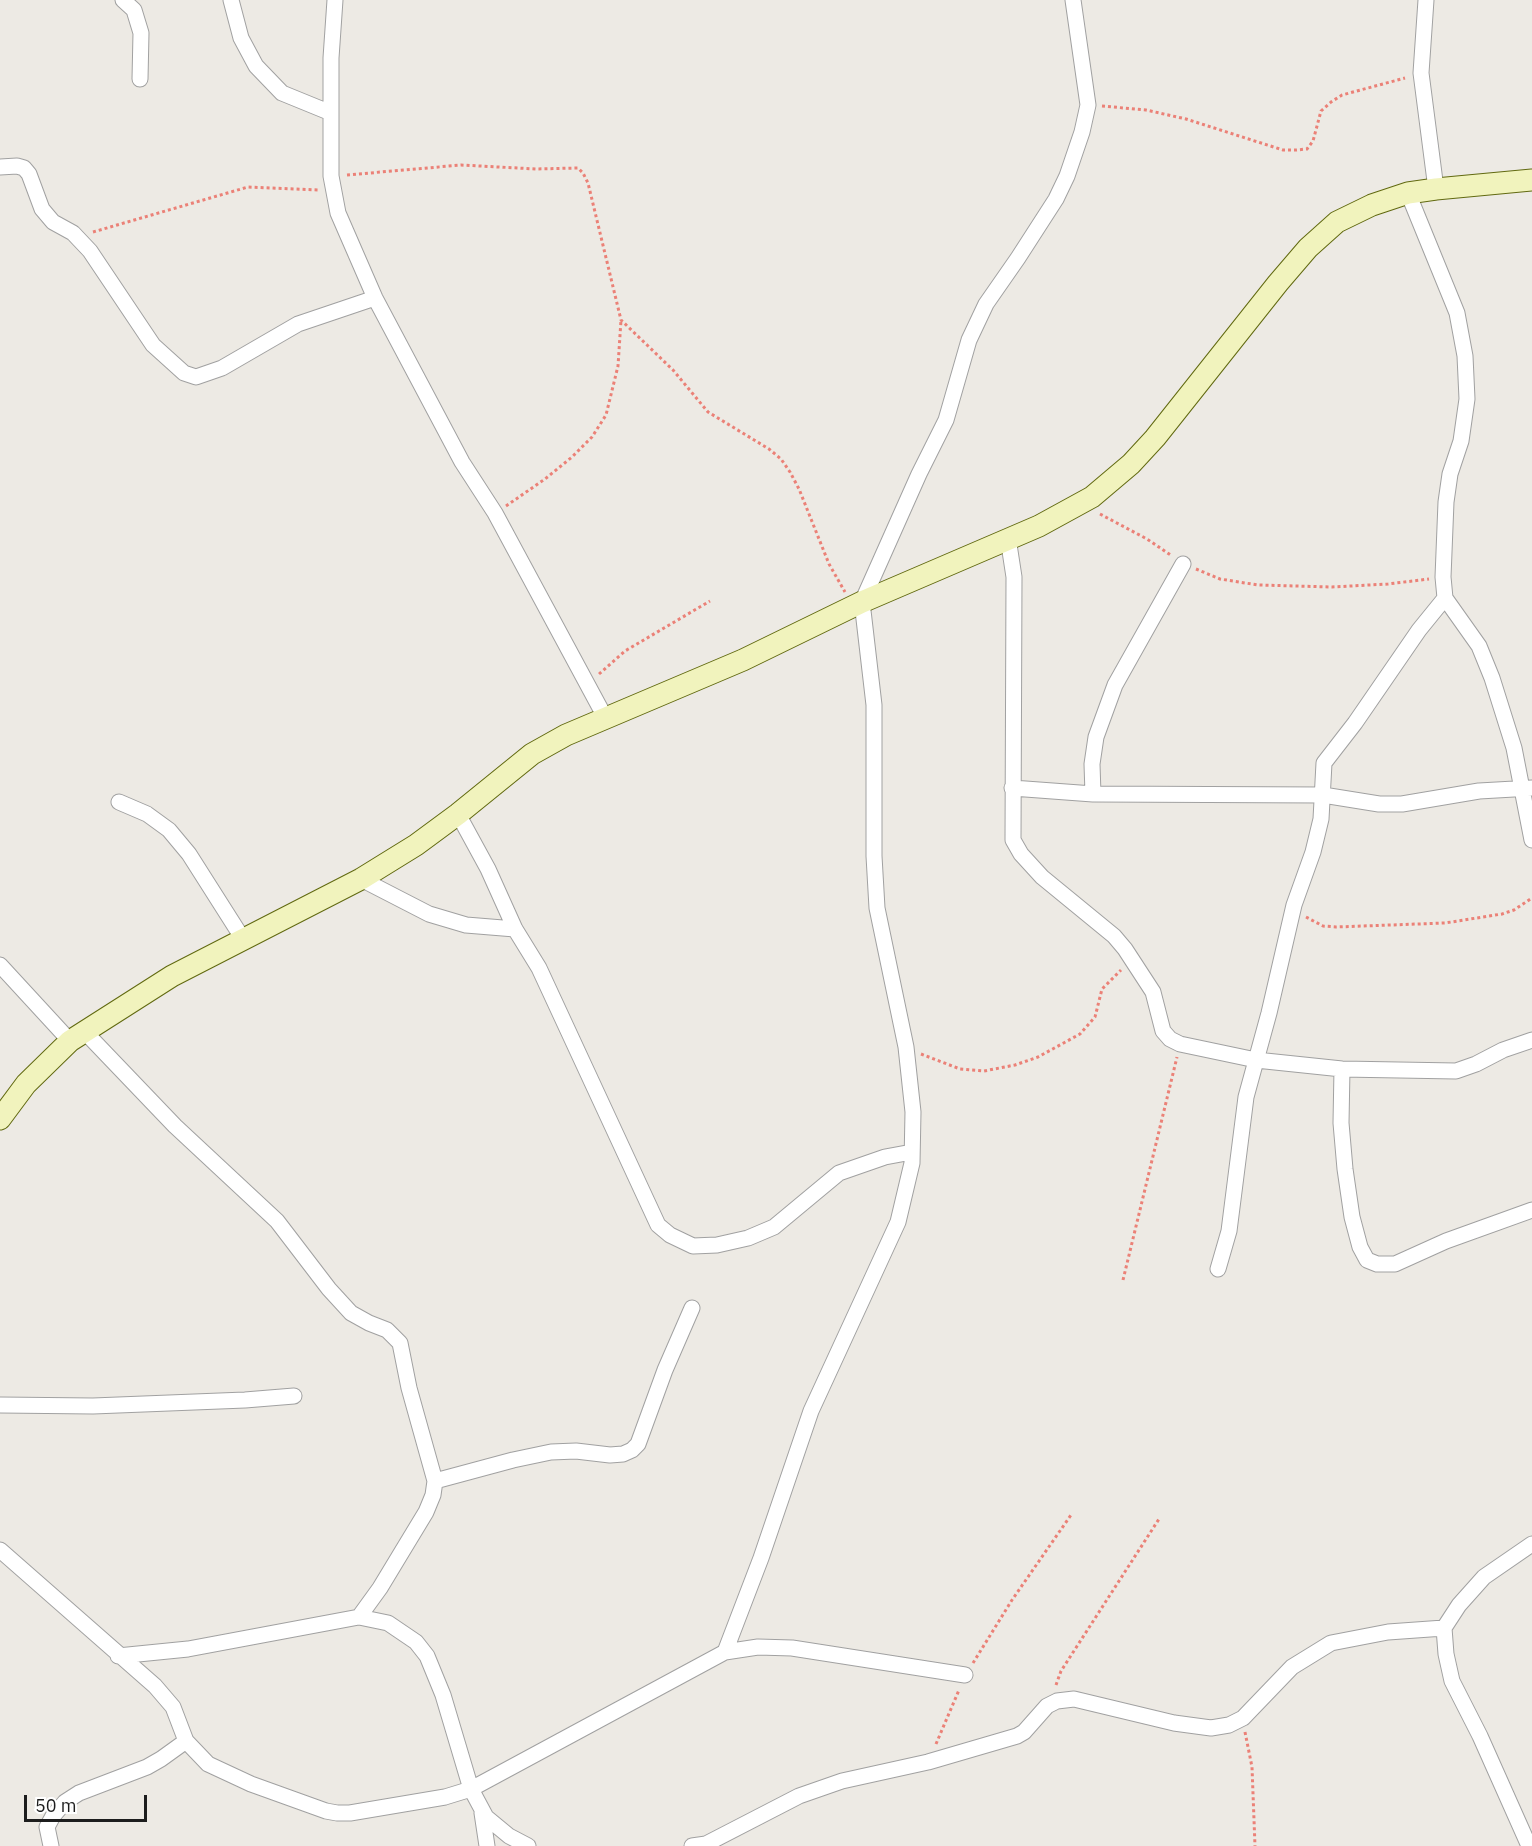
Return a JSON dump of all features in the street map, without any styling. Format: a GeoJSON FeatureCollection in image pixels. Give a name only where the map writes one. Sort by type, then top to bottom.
{"type":"FeatureCollection","features":[{"type":"Feature","properties":{"kind":"main road"},"geometry":{"type":"LineString","coordinates":[[0,1119],[26,1084],[77,1037],[172,976],[361,879],[458,814],[532,754],[566,735],[743,660],[857,604],[1040,526],[1092,497],[1155,438],[1278,284],[1321,236],[1337,222],[1372,205],[1408,193],[1532,180]]}},
{"type":"Feature","properties":{"kind":"street"},"geometry":{"type":"LineString","coordinates":[[123,0],[134,10],[141,33],[140,79]]}},
{"type":"Feature","properties":{"kind":"street"},"geometry":{"type":"LineString","coordinates":[[231,0],[241,38],[256,66],[282,93],[331,113]]}},
{"type":"Feature","properties":{"kind":"street"},"geometry":{"type":"LineString","coordinates":[[335,0],[331,58],[331,113],[332,183],[338,213],[375,298],[462,462],[495,513],[606,719]]}},
{"type":"Feature","properties":{"kind":"street"},"geometry":{"type":"LineString","coordinates":[[725,1652],[765,1548],[812,1411],[898,1222],[912,1163],[913,1112],[906,1047],[877,908],[874,856],[874,705],[857,604],[946,420],[956,381],[977,322],[986,304],[1056,199],[1067,176],[1088,105],[1073,0]]}},
{"type":"Feature","properties":{"kind":"street"},"geometry":{"type":"LineString","coordinates":[[1426,0],[1421,74],[1436,189]]}},
{"type":"Feature","properties":{"kind":"street"},"geometry":{"type":"LineString","coordinates":[[0,167],[8,165],[24,168],[29,174],[42,209],[53,222],[73,233],[90,251],[153,345],[184,373],[196,377],[222,368],[298,324],[375,298]]}},
{"type":"Feature","properties":{"kind":"street"},"geometry":{"type":"LineString","coordinates":[[1408,193],[1457,313],[1465,356],[1467,399],[1461,441],[1450,474],[1446,502],[1443,577],[1445,598],[1479,646],[1492,678],[1527,788],[1532,840]]}},
{"type":"Feature","properties":{"kind":"street"},"geometry":{"type":"LineString","coordinates":[[1008,538],[1014,577],[1013,840],[1021,854],[1064,897],[1114,936],[1125,949],[1153,992],[1163,1031],[1170,1039],[1180,1044],[1204,1047],[1257,1060],[1341,1069],[1456,1071],[1532,1040]]}},
{"type":"Feature","properties":{"kind":"street"},"geometry":{"type":"LineString","coordinates":[[1093,794],[1092,764],[1096,737],[1108,702],[1115,685],[1183,564]]}},
{"type":"Feature","properties":{"kind":"street"},"geometry":{"type":"LineString","coordinates":[[1218,1269],[1229,1231],[1246,1097],[1294,905],[1318,836],[1324,763],[1355,723],[1419,630],[1445,598]]}},
{"type":"Feature","properties":{"kind":"street"},"geometry":{"type":"LineString","coordinates":[[1012,788],[1093,794],[1323,795],[1379,804],[1402,804],[1479,791],[1527,788]]}},
{"type":"Feature","properties":{"kind":"street"},"geometry":{"type":"LineString","coordinates":[[119,802],[147,814],[169,830],[189,854],[243,939]]}},
{"type":"Feature","properties":{"kind":"street"},"geometry":{"type":"LineString","coordinates":[[458,814],[488,869],[515,929],[539,968],[658,1225],[670,1235],[693,1246],[717,1245],[748,1238],[774,1227],[838,1173],[885,1157],[912,1152]]}},
{"type":"Feature","properties":{"kind":"street"},"geometry":{"type":"LineString","coordinates":[[361,879],[429,914],[466,925],[515,929]]}},
{"type":"Feature","properties":{"kind":"street"},"geometry":{"type":"LineString","coordinates":[[0,965],[277,1221],[329,1289],[351,1313],[387,1330],[400,1343],[409,1388],[435,1481],[433,1495],[426,1512],[380,1588],[358,1617]]}},
{"type":"Feature","properties":{"kind":"street"},"geometry":{"type":"LineString","coordinates":[[1341,1069],[1341,1124],[1345,1168],[1352,1217],[1360,1247],[1367,1260],[1377,1264],[1395,1264],[1446,1241],[1532,1210]]}},
{"type":"Feature","properties":{"kind":"street"},"geometry":{"type":"LineString","coordinates":[[435,1481],[551,1452],[576,1451],[610,1455],[623,1454],[632,1450],[638,1444],[665,1370],[692,1308]]}},
{"type":"Feature","properties":{"kind":"street"},"geometry":{"type":"LineString","coordinates":[[0,1405],[105,1406],[294,1396]]}},
{"type":"Feature","properties":{"kind":"street"},"geometry":{"type":"LineString","coordinates":[[1529,1846],[1480,1736],[1452,1681],[1446,1654],[1444,1628],[1459,1605],[1484,1576],[1532,1545]]}},
{"type":"Feature","properties":{"kind":"street"},"geometry":{"type":"LineString","coordinates":[[0,1550],[118,1656],[155,1686],[173,1707],[186,1741],[197,1755],[222,1772],[326,1811],[337,1813],[350,1813],[445,1797],[471,1789],[725,1652],[758,1647],[792,1648],[965,1675]]}},
{"type":"Feature","properties":{"kind":"street"},"geometry":{"type":"LineString","coordinates":[[118,1656],[188,1649],[358,1617],[388,1623],[416,1642],[428,1656],[443,1695],[471,1789],[481,1807],[494,1826],[528,1846]]}},
{"type":"Feature","properties":{"kind":"street"},"geometry":{"type":"LineString","coordinates":[[702,1846],[800,1796],[842,1781],[928,1762],[1017,1736],[1030,1726],[1047,1706],[1065,1699],[1174,1723],[1211,1728],[1229,1725],[1243,1718],[1292,1667],[1331,1643],[1388,1632],[1444,1628]]}},
{"type":"Feature","properties":{"kind":"street"},"geometry":{"type":"LineString","coordinates":[[51,1846],[47,1827],[65,1802],[79,1793],[161,1760],[186,1741]]}},
{"type":"Feature","properties":{"kind":"street"},"geometry":{"type":"LineString","coordinates":[[481,1807],[487,1846]]}},
{"type":"Feature","properties":{"kind":"path"},"geometry":{"type":"LineString","coordinates":[[1088,105],[1146,110],[1195,122],[1283,150],[1296,150],[1307,148],[1313,141],[1321,111],[1331,102],[1354,91],[1421,74]]}},
{"type":"Feature","properties":{"kind":"path"},"geometry":{"type":"LineString","coordinates":[[73,233],[90,232],[248,187],[332,183],[461,165],[536,169],[578,168],[588,183],[621,320],[618,366],[613,392],[606,416],[592,437],[545,479],[495,513]]}},
{"type":"Feature","properties":{"kind":"path"},"geometry":{"type":"LineString","coordinates":[[621,320],[673,370],[708,412],[769,449],[781,459],[799,489],[829,564],[857,604]]}},
{"type":"Feature","properties":{"kind":"path"},"geometry":{"type":"LineString","coordinates":[[1080,502],[1147,539],[1183,564],[1221,579],[1258,585],[1332,587],[1388,584],[1443,577]]}},
{"type":"Feature","properties":{"kind":"path"},"geometry":{"type":"LineString","coordinates":[[586,685],[625,651],[711,601]]}},
{"type":"Feature","properties":{"kind":"path"},"geometry":{"type":"LineString","coordinates":[[1294,905],[1311,921],[1323,926],[1392,926],[1485,918],[1514,909],[1532,897]]}},
{"type":"Feature","properties":{"kind":"path"},"geometry":{"type":"LineString","coordinates":[[906,1047],[960,1069],[984,1071],[1015,1065],[1038,1057],[1080,1034],[1095,1017],[1102,988],[1133,960]]}},
{"type":"Feature","properties":{"kind":"path"},"geometry":{"type":"LineString","coordinates":[[1123,1280],[1180,1044]]}},
{"type":"Feature","properties":{"kind":"path"},"geometry":{"type":"LineString","coordinates":[[928,1762],[965,1675],[1012,1600],[1071,1515]]}},
{"type":"Feature","properties":{"kind":"path"},"geometry":{"type":"LineString","coordinates":[[1047,1706],[1061,1671],[1159,1519]]}},
{"type":"Feature","properties":{"kind":"path"},"geometry":{"type":"LineString","coordinates":[[1243,1718],[1252,1767],[1255,1846]]}}]}
